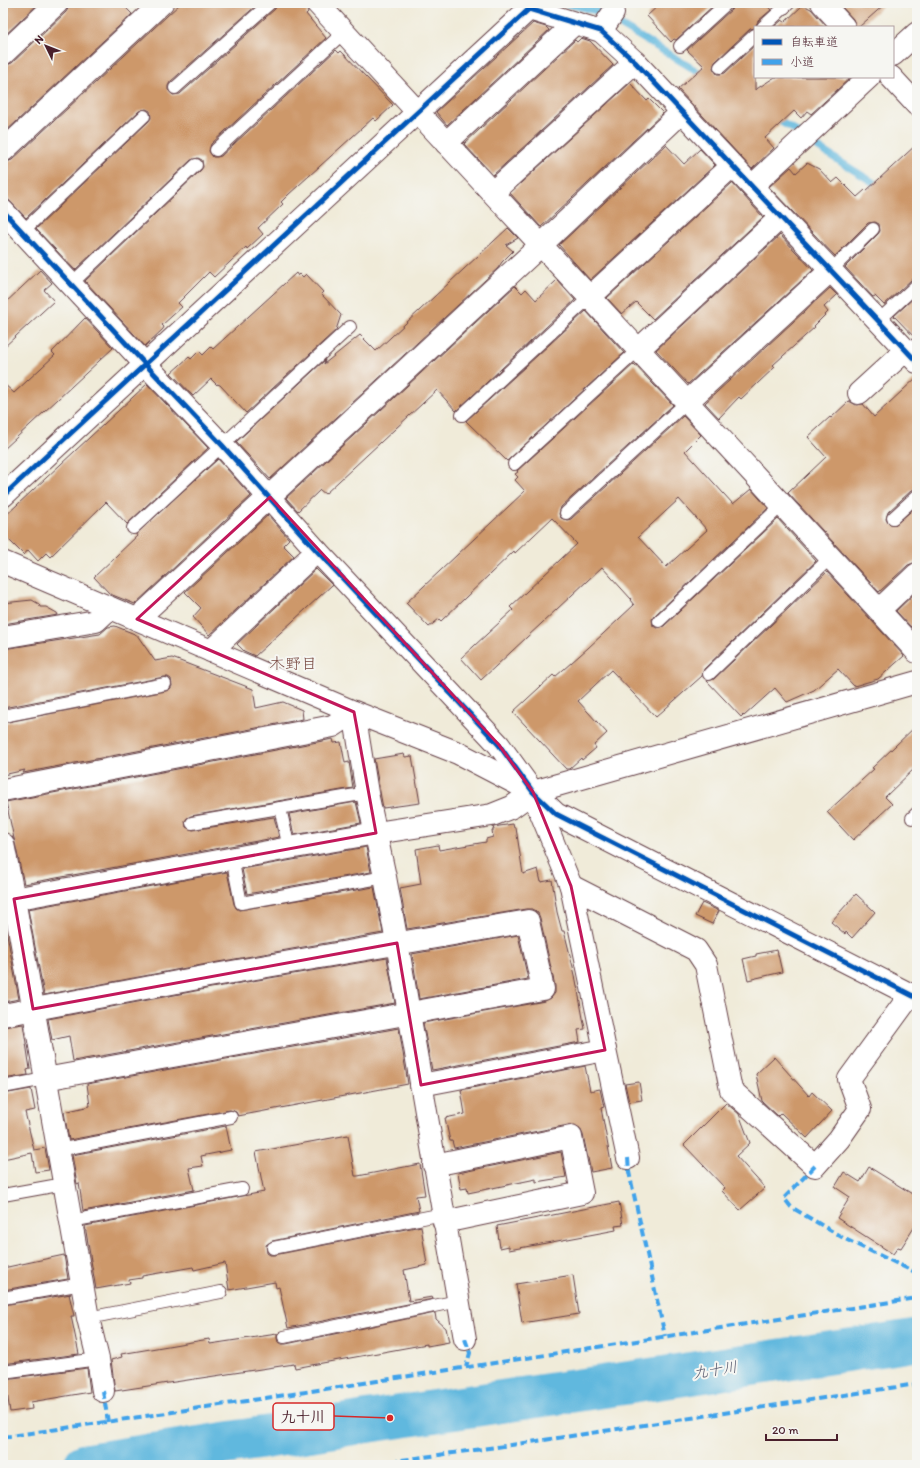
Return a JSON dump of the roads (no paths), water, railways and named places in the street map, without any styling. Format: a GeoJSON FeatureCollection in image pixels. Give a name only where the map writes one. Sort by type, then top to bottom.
{"type":"FeatureCollection","features":[{"type":"Feature","properties":{"kind":"street"},"geometry":{"type":"LineString","coordinates":[[3,54],[57,3]]}},
{"type":"Feature","properties":{"kind":"street"},"geometry":{"type":"LineString","coordinates":[[3,151],[162,3]]}},
{"type":"Feature","properties":{"kind":"street"},"geometry":{"type":"LineString","coordinates":[[317,3],[417,113],[493,192],[831,557],[917,652]]}},
{"type":"Feature","properties":{"kind":"street"},"geometry":{"type":"LineString","coordinates":[[822,3],[843,26]]}},
{"type":"Feature","properties":{"kind":"street"},"geometry":{"type":"LineString","coordinates":[[3,496],[417,113],[520,6],[601,31],[635,62],[911,356],[859,393]]}},
{"type":"Feature","properties":{"kind":"street"},"geometry":{"type":"LineString","coordinates":[[601,31],[613,13]]}},
{"type":"Feature","properties":{"kind":"street"},"geometry":{"type":"LineString","coordinates":[[446,143],[575,23]]}},
{"type":"Feature","properties":{"kind":"street"},"geometry":{"type":"LineString","coordinates":[[894,54],[917,33]]}},
{"type":"Feature","properties":{"kind":"street"},"geometry":{"type":"LineString","coordinates":[[493,192],[635,62]]}},
{"type":"Feature","properties":{"kind":"street"},"geometry":{"type":"LineString","coordinates":[[752,186],[868,78]]}},
{"type":"Feature","properties":{"kind":"street"},"geometry":{"type":"LineString","coordinates":[[892,78],[917,105]]}},
{"type":"Feature","properties":{"kind":"street"},"geometry":{"type":"LineString","coordinates":[[138,619],[682,112]]}},
{"type":"Feature","properties":{"kind":"street"},"geometry":{"type":"LineString","coordinates":[[590,297],[732,166]]}},
{"type":"Feature","properties":{"kind":"street"},"geometry":{"type":"LineString","coordinates":[[3,211],[222,445],[317,551],[499,745],[533,792],[556,814],[914,996],[849,1079],[860,1109],[839,1139],[815,1166],[730,1090],[706,965],[696,950],[571,886]]}},
{"type":"Feature","properties":{"kind":"street"},"geometry":{"type":"LineString","coordinates":[[638,350],[781,217]]}},
{"type":"Feature","properties":{"kind":"street"},"geometry":{"type":"LineString","coordinates":[[687,402],[831,270]]}},
{"type":"Feature","properties":{"kind":"street"},"geometry":{"type":"LineString","coordinates":[[211,650],[317,551]]}},
{"type":"Feature","properties":{"kind":"street"},"geometry":{"type":"LineString","coordinates":[[3,562],[354,712],[458,753],[533,792],[571,886],[628,1158]]}},
{"type":"Feature","properties":{"kind":"street"},"geometry":{"type":"LineString","coordinates":[[879,610],[917,574]]}},
{"type":"Feature","properties":{"kind":"street"},"geometry":{"type":"LineString","coordinates":[[3,637],[96,621],[110,608]]}},
{"type":"Feature","properties":{"kind":"street"},"geometry":{"type":"LineString","coordinates":[[9,900],[232,858],[492,815],[512,807],[533,792],[917,682]]}},
{"type":"Feature","properties":{"kind":"street"},"geometry":{"type":"LineString","coordinates":[[3,790],[334,726],[354,712]]}},
{"type":"Feature","properties":{"kind":"street"},"geometry":{"type":"LineString","coordinates":[[354,712],[367,793],[397,943],[443,1218],[465,1339]]}},
{"type":"Feature","properties":{"kind":"street"},"geometry":{"type":"LineString","coordinates":[[3,844],[9,900],[33,1009],[88,1318],[98,1359],[103,1391]]}},
{"type":"Feature","properties":{"kind":"street"},"geometry":{"type":"LineString","coordinates":[[3,1015],[397,943],[528,921],[543,989],[45,1079]]}},
{"type":"Feature","properties":{"kind":"street"},"geometry":{"type":"LineString","coordinates":[[421,1085],[605,1050]]}},
{"type":"Feature","properties":{"kind":"street"},"geometry":{"type":"LineString","coordinates":[[434,1165],[571,1136],[582,1193],[443,1218]]}},
{"type":"Feature","properties":{"kind":"lane"},"geometry":{"type":"LineString","coordinates":[[175,88],[270,3]]}},
{"type":"Feature","properties":{"kind":"lane"},"geometry":{"type":"LineString","coordinates":[[680,46],[727,3]]}},
{"type":"Feature","properties":{"kind":"lane"},"geometry":{"type":"LineString","coordinates":[[764,26],[789,3]]}},
{"type":"Feature","properties":{"kind":"lane"},"geometry":{"type":"LineString","coordinates":[[216,150],[344,32]]}},
{"type":"Feature","properties":{"kind":"lane"},"geometry":{"type":"LineString","coordinates":[[720,67],[754,36]]}},
{"type":"Feature","properties":{"kind":"lane"},"geometry":{"type":"LineString","coordinates":[[22,232],[144,116]]}},
{"type":"Feature","properties":{"kind":"lane"},"geometry":{"type":"LineString","coordinates":[[71,284],[196,165]]}},
{"type":"Feature","properties":{"kind":"lane"},"geometry":{"type":"LineString","coordinates":[[831,270],[873,229]]}},
{"type":"Feature","properties":{"kind":"lane"},"geometry":{"type":"LineString","coordinates":[[878,321],[917,285]]}},
{"type":"Feature","properties":{"kind":"lane"},"geometry":{"type":"LineString","coordinates":[[462,415],[590,297]]}},
{"type":"Feature","properties":{"kind":"lane"},"geometry":{"type":"LineString","coordinates":[[133,528],[350,327]]}},
{"type":"Feature","properties":{"kind":"lane"},"geometry":{"type":"LineString","coordinates":[[514,464],[638,350]]}},
{"type":"Feature","properties":{"kind":"lane"},"geometry":{"type":"LineString","coordinates":[[566,513],[687,402]]}},
{"type":"Feature","properties":{"kind":"lane"},"geometry":{"type":"LineString","coordinates":[[893,518],[917,496]]}},
{"type":"Feature","properties":{"kind":"lane"},"geometry":{"type":"LineString","coordinates":[[659,621],[782,505]]}},
{"type":"Feature","properties":{"kind":"lane"},"geometry":{"type":"LineString","coordinates":[[709,674],[831,557]]}},
{"type":"Feature","properties":{"kind":"lane"},"geometry":{"type":"LineString","coordinates":[[3,716],[165,684]]}},
{"type":"Feature","properties":{"kind":"lane"},"geometry":{"type":"LineString","coordinates":[[192,823],[367,793]]}},
{"type":"Feature","properties":{"kind":"lane"},"geometry":{"type":"LineString","coordinates":[[280,808],[289,848]]}},
{"type":"Feature","properties":{"kind":"lane"},"geometry":{"type":"LineString","coordinates":[[232,858],[241,903],[385,877]]}},
{"type":"Feature","properties":{"kind":"lane"},"geometry":{"type":"LineString","coordinates":[[3,1087],[45,1079]]}},
{"type":"Feature","properties":{"kind":"lane"},"geometry":{"type":"LineString","coordinates":[[58,1150],[231,1117]]}},
{"type":"Feature","properties":{"kind":"lane"},"geometry":{"type":"LineString","coordinates":[[3,1195],[64,1184]]}},
{"type":"Feature","properties":{"kind":"lane"},"geometry":{"type":"LineString","coordinates":[[71,1221],[242,1189]]}},
{"type":"Feature","properties":{"kind":"lane"},"geometry":{"type":"LineString","coordinates":[[273,1248],[443,1218]]}},
{"type":"Feature","properties":{"kind":"lane"},"geometry":{"type":"LineString","coordinates":[[3,1298],[82,1284]]}},
{"type":"Feature","properties":{"kind":"lane"},"geometry":{"type":"LineString","coordinates":[[88,1318],[221,1292]]}},
{"type":"Feature","properties":{"kind":"lane"},"geometry":{"type":"LineString","coordinates":[[284,1337],[458,1301]]}},
{"type":"Feature","properties":{"kind":"lane"},"geometry":{"type":"LineString","coordinates":[[3,1372],[98,1359]]}},
{"type":"Feature","properties":{"kind":"waterway"},"geometry":{"type":"LineString","coordinates":[[564,3],[597,11],[705,76]]}},
{"type":"Feature","properties":{"kind":"waterway"},"geometry":{"type":"LineString","coordinates":[[774,118],[882,188]]}},
{"type":"Feature","properties":{"kind":"waterway","name":"九十川"},"geometry":{"type":"LineString","coordinates":[[85,1465],[917,1340]]}},
{"type":"Feature","properties":{"kind":"place","name":"九十川"},"geometry":{"type":"Point","coordinates":[390,1418]}},
{"type":"Feature","properties":{"kind":"district","name":"木野目"},"geometry":{"type":"Point","coordinates":[293,663]}}]}
